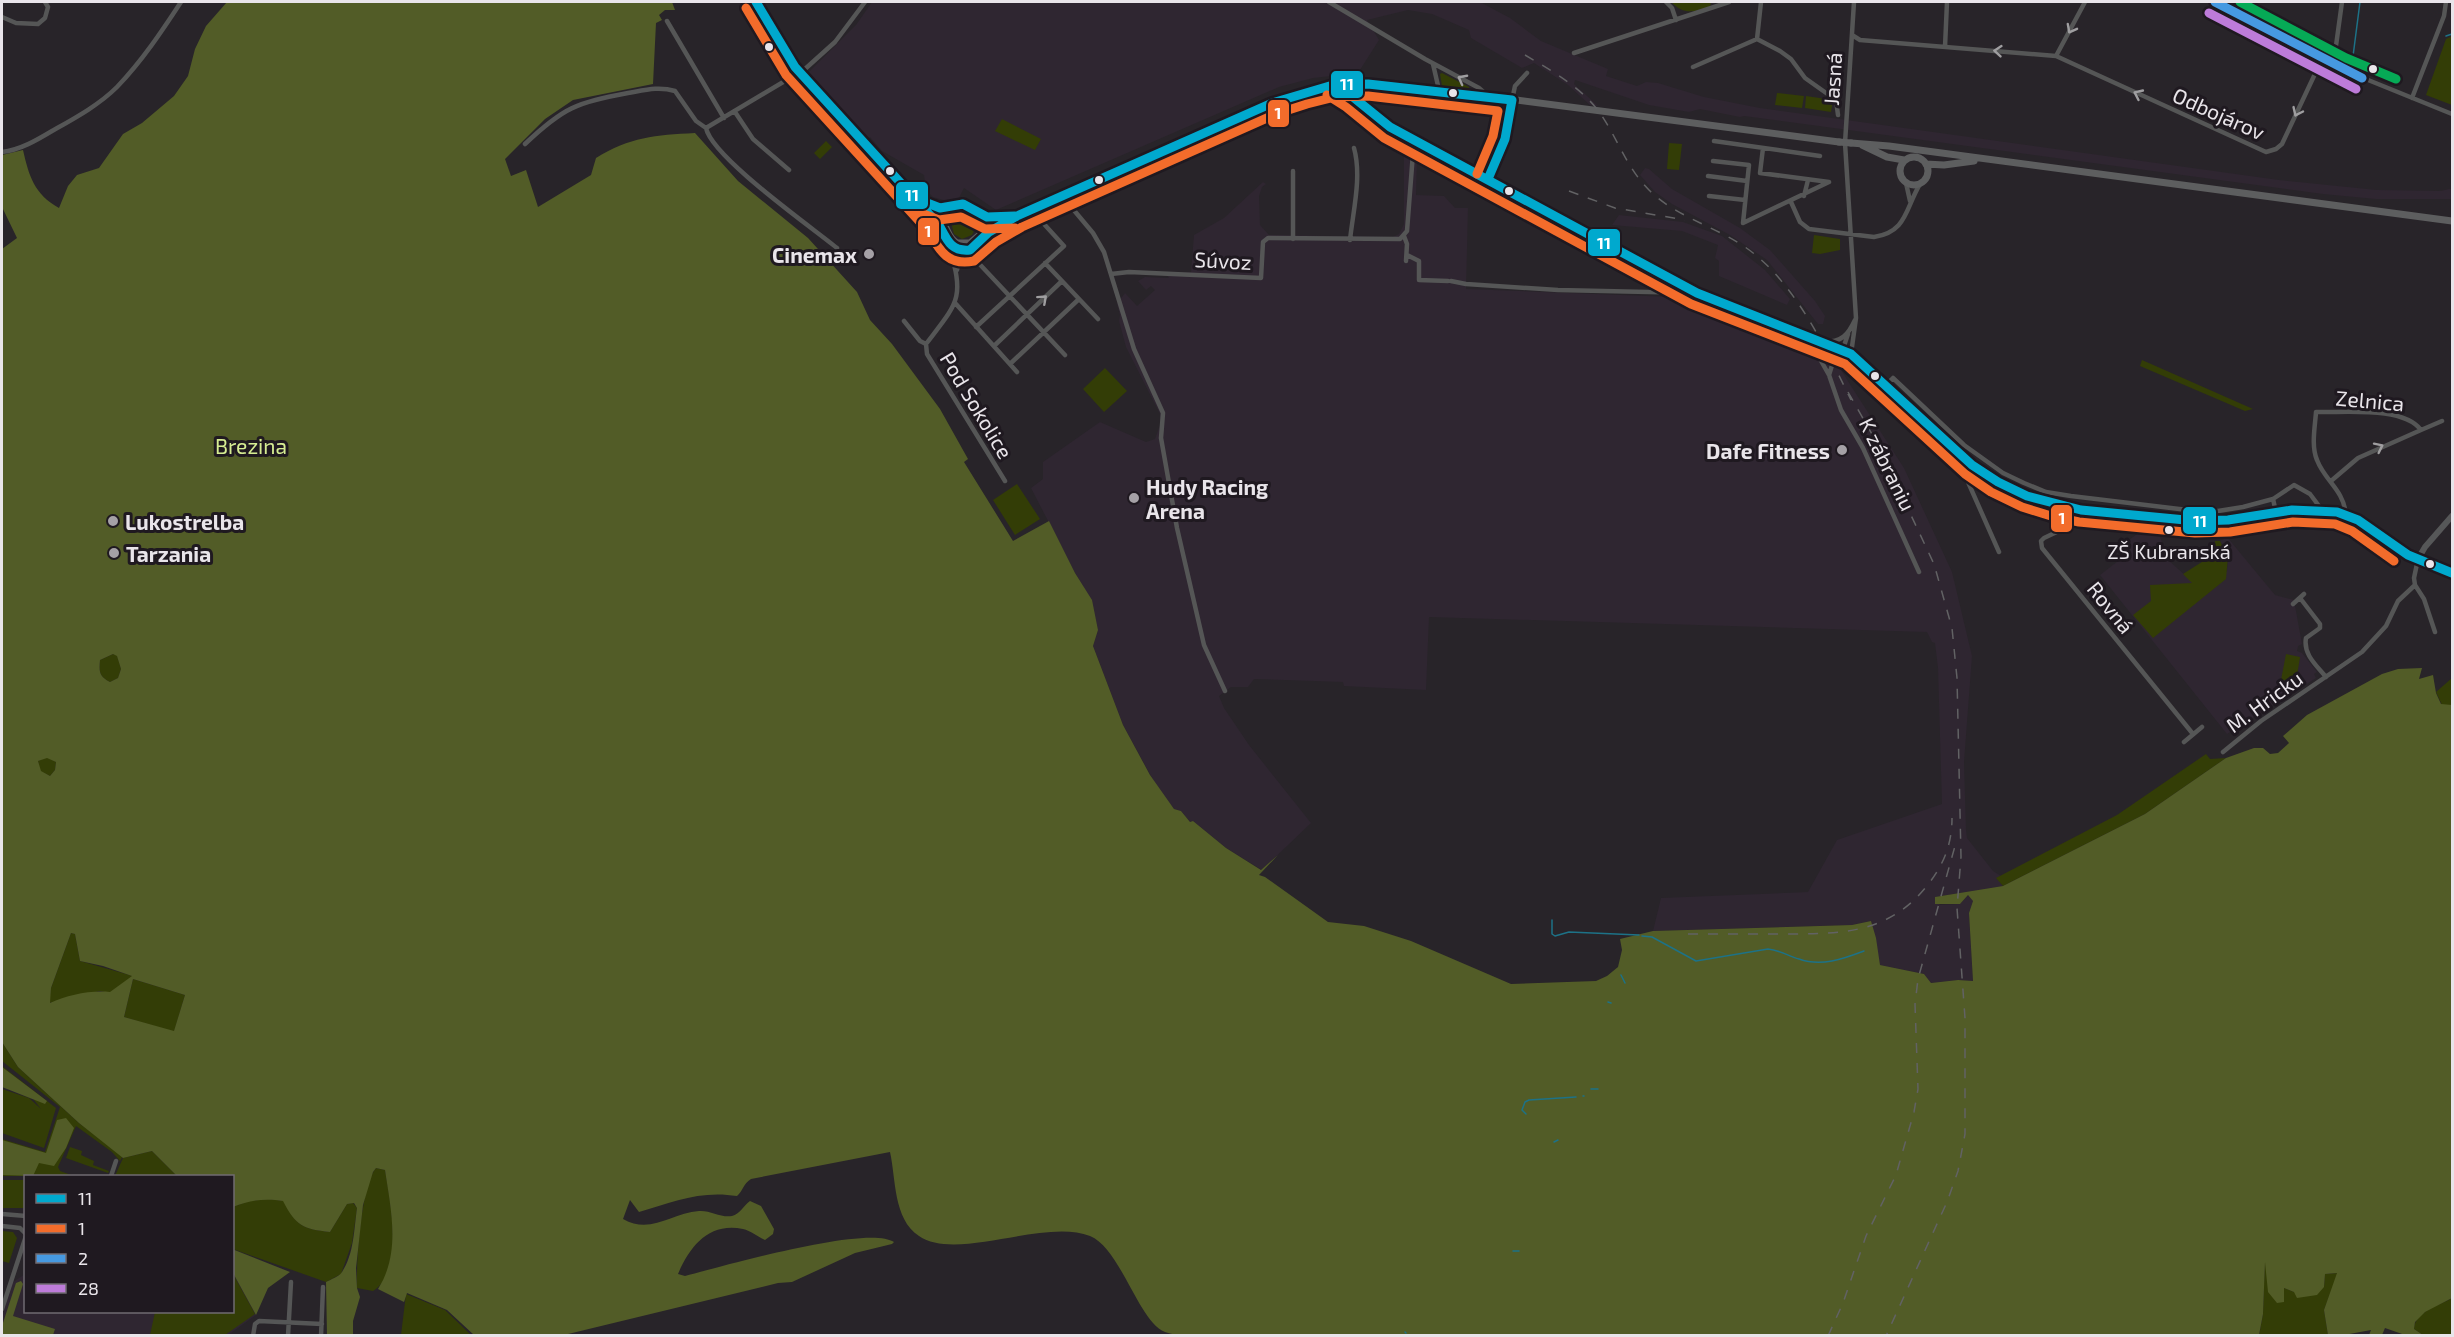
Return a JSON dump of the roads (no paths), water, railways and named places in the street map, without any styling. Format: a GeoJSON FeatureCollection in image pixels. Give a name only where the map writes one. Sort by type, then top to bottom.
{"type":"FeatureCollection","features":[{"type":"Feature","properties":{"kind":"main road"},"geometry":{"type":"LineString","coordinates":[[756,2],[799,72],[916,198],[945,224],[953,241],[966,250]]}},
{"type":"Feature","properties":{"kind":"main road"},"geometry":{"type":"LineString","coordinates":[[966,250],[988,228],[1272,103],[1334,85],[1368,84],[1439,90],[1839,142],[1910,149],[2452,221]]}},
{"type":"Feature","properties":{"kind":"main road"},"geometry":{"type":"LineString","coordinates":[[1859,144],[1887,157],[1904,160],[1916,157],[1926,164],[1944,165],[1988,161]]}},
{"type":"Feature","properties":{"kind":"main road"},"geometry":{"type":"LineString","coordinates":[[1887,157],[1899,170],[1902,180],[1912,186],[1920,184],[1928,175],[1944,165]]}},
{"type":"Feature","properties":{"kind":"main road"},"geometry":{"type":"LineString","coordinates":[[1899,170],[1904,160]]}},
{"type":"Feature","properties":{"kind":"main road"},"geometry":{"type":"LineString","coordinates":[[1926,164],[1928,175]]}},
{"type":"Feature","properties":{"kind":"main road"},"geometry":{"type":"LineString","coordinates":[[925,206],[940,208],[963,204],[987,218],[1005,220]]}},
{"type":"Feature","properties":{"kind":"main road"},"geometry":{"type":"LineString","coordinates":[[925,206],[941,213],[965,211],[992,222],[1005,220]]}},
{"type":"Feature","properties":{"kind":"main road"},"geometry":{"type":"LineString","coordinates":[[925,206],[939,225],[949,246],[966,250],[978,245],[989,232],[1005,220]]}},
{"type":"Feature","properties":{"kind":"main road"},"geometry":{"type":"LineString","coordinates":[[969,207],[977,217],[980,227],[977,237]]}},
{"type":"Feature","properties":{"kind":"main road"},"geometry":{"type":"LineString","coordinates":[[943,234],[950,214]]}},
{"type":"Feature","properties":{"kind":"street"},"geometry":{"type":"LineString","coordinates":[[2,17],[25,24],[38,24],[45,18],[48,7],[45,2]]}},
{"type":"Feature","properties":{"kind":"street"},"geometry":{"type":"LineString","coordinates":[[2,152],[27,145],[82,114],[116,88],[149,51],[181,2]]}},
{"type":"Feature","properties":{"kind":"street"},"geometry":{"type":"LineString","coordinates":[[706,128],[799,72],[835,42],[865,2]]}},
{"type":"Feature","properties":{"kind":"street"},"geometry":{"type":"LineString","coordinates":[[1329,2],[1433,64],[1479,88],[1488,96]]}},
{"type":"Feature","properties":{"kind":"street"},"geometry":{"type":"LineString","coordinates":[[1666,2],[1672,8],[1676,20]]}},
{"type":"Feature","properties":{"kind":"street"},"geometry":{"type":"LineString","coordinates":[[1574,53],[1676,20],[1713,5],[1729,2]]}},
{"type":"Feature","properties":{"kind":"street"},"geometry":{"type":"LineString","coordinates":[[1757,39],[1761,2]]}},
{"type":"Feature","properties":{"kind":"street","name":"Jasná"},"geometry":{"type":"LineString","coordinates":[[1851,354],[1856,318],[1845,159],[1854,2]]}},
{"type":"Feature","properties":{"kind":"street"},"geometry":{"type":"LineString","coordinates":[[1945,47],[1947,2]]}},
{"type":"Feature","properties":{"kind":"street"},"geometry":{"type":"LineString","coordinates":[[1852,35],[1860,40],[2056,56],[2085,2]]}},
{"type":"Feature","properties":{"kind":"street"},"geometry":{"type":"LineString","coordinates":[[2215,2],[2355,75],[2452,114]]}},
{"type":"Feature","properties":{"kind":"street"},"geometry":{"type":"LineString","coordinates":[[2243,2],[2243,16]]}},
{"type":"Feature","properties":{"kind":"street"},"geometry":{"type":"LineString","coordinates":[[2331,63],[2335,53],[2342,2]]}},
{"type":"Feature","properties":{"kind":"street"},"geometry":{"type":"LineString","coordinates":[[2412,98],[2444,16],[2446,2]]}},
{"type":"Feature","properties":{"kind":"street"},"geometry":{"type":"LineString","coordinates":[[667,21],[724,118]]}},
{"type":"Feature","properties":{"kind":"street"},"geometry":{"type":"LineString","coordinates":[[1693,67],[1757,39]]}},
{"type":"Feature","properties":{"kind":"street"},"geometry":{"type":"LineString","coordinates":[[1757,39],[1791,59],[1805,78],[1836,99],[1838,115]]}},
{"type":"Feature","properties":{"kind":"street","name":"Odbojárov"},"geometry":{"type":"LineString","coordinates":[[2056,56],[2266,152],[2282,144],[2322,59]]}},
{"type":"Feature","properties":{"kind":"street"},"geometry":{"type":"LineString","coordinates":[[1433,64],[1439,90]]}},
{"type":"Feature","properties":{"kind":"street"},"geometry":{"type":"LineString","coordinates":[[1488,179],[1505,139],[1515,86],[1527,73]]}},
{"type":"Feature","properties":{"kind":"street"},"geometry":{"type":"LineString","coordinates":[[1334,85],[1357,100],[1383,122],[1414,140],[1697,293],[1851,354],[1964,458],[1998,482],[2043,502],[2081,510],[2144,518],[2196,521],[2276,512],[2322,510],[2346,514],[2401,551],[2452,573]]}},
{"type":"Feature","properties":{"kind":"street"},"geometry":{"type":"LineString","coordinates":[[525,144],[549,122],[575,105],[596,98],[655,88],[675,91],[696,121],[706,128],[707,134],[716,146],[736,166],[837,248]]}},
{"type":"Feature","properties":{"kind":"street"},"geometry":{"type":"LineString","coordinates":[[735,112],[753,139],[789,170]]}},
{"type":"Feature","properties":{"kind":"street"},"geometry":{"type":"LineString","coordinates":[[1414,140],[1407,231],[1404,236],[1406,258],[1419,261],[1419,280],[1558,290],[1697,293]]}},
{"type":"Feature","properties":{"kind":"street"},"geometry":{"type":"LineString","coordinates":[[1714,141],[1820,156]]}},
{"type":"Feature","properties":{"kind":"street"},"geometry":{"type":"LineString","coordinates":[[1350,240],[1354,220],[1356,163],[1354,148]]}},
{"type":"Feature","properties":{"kind":"street"},"geometry":{"type":"LineString","coordinates":[[1713,161],[1749,165],[1742,225],[1828,183],[1761,174],[1763,148]]}},
{"type":"Feature","properties":{"kind":"street"},"geometry":{"type":"LineString","coordinates":[[1293,171],[1293,239]]}},
{"type":"Feature","properties":{"kind":"street"},"geometry":{"type":"LineString","coordinates":[[1708,176],[1747,181]]}},
{"type":"Feature","properties":{"kind":"street"},"geometry":{"type":"LineString","coordinates":[[1804,196],[1808,180]]}},
{"type":"Feature","properties":{"kind":"street"},"geometry":{"type":"LineString","coordinates":[[1906,183],[1910,201]]}},
{"type":"Feature","properties":{"kind":"street"},"geometry":{"type":"LineString","coordinates":[[1791,202],[1796,217],[1805,227],[1874,237],[1892,232],[1904,220],[1910,201],[1920,184]]}},
{"type":"Feature","properties":{"kind":"street"},"geometry":{"type":"LineString","coordinates":[[1062,196],[1097,238],[1134,348],[1163,413],[1161,438],[1177,528],[1204,645],[1225,691]]}},
{"type":"Feature","properties":{"kind":"street"},"geometry":{"type":"LineString","coordinates":[[1708,196],[1745,200]]}},
{"type":"Feature","properties":{"kind":"street","name":"Pod Sokolice"},"geometry":{"type":"LineString","coordinates":[[976,327],[1064,246],[1044,224]]}},
{"type":"Feature","properties":{"kind":"street","name":"Súvoz"},"geometry":{"type":"LineString","coordinates":[[1111,274],[1129,272],[1261,278],[1263,242],[1268,238],[1395,241],[1404,236]]}},
{"type":"Feature","properties":{"kind":"street"},"geometry":{"type":"LineString","coordinates":[[949,246],[957,270],[956,304]]}},
{"type":"Feature","properties":{"kind":"street"},"geometry":{"type":"LineString","coordinates":[[957,270],[959,260],[966,250],[1065,355]]}},
{"type":"Feature","properties":{"kind":"street"},"geometry":{"type":"LineString","coordinates":[[1045,263],[1098,319]]}},
{"type":"Feature","properties":{"kind":"street"},"geometry":{"type":"LineString","coordinates":[[994,346],[1062,281]]}},
{"type":"Feature","properties":{"kind":"street"},"geometry":{"type":"LineString","coordinates":[[1010,364],[1079,299]]}},
{"type":"Feature","properties":{"kind":"street","name":"Pod Sokolice"},"geometry":{"type":"LineString","coordinates":[[926,344],[956,304],[1017,372]]}},
{"type":"Feature","properties":{"kind":"street"},"geometry":{"type":"LineString","coordinates":[[1829,375],[1833,362],[1843,350],[1856,318]]}},
{"type":"Feature","properties":{"kind":"street","name":"Pod Sokolice"},"geometry":{"type":"LineString","coordinates":[[904,321],[926,344],[927,354],[1005,481]]}},
{"type":"Feature","properties":{"kind":"street"},"geometry":{"type":"LineString","coordinates":[[1824,342],[1837,342],[1848,334]]}},
{"type":"Feature","properties":{"kind":"street","name":"K zábraniu"},"geometry":{"type":"LineString","coordinates":[[1812,338],[1816,352],[1829,375],[1841,410],[1863,448],[1919,572]]}},
{"type":"Feature","properties":{"kind":"street"},"geometry":{"type":"LineString","coordinates":[[1886,385],[1893,378],[1964,445],[2003,473],[2046,492],[2096,500],[2218,512],[2273,499],[2291,486],[2298,486],[2310,494],[2322,510]]}},
{"type":"Feature","properties":{"kind":"street"},"geometry":{"type":"LineString","coordinates":[[1920,417],[1927,410]]}},
{"type":"Feature","properties":{"kind":"street","name":"Zelnica"},"geometry":{"type":"LineString","coordinates":[[2331,481],[2358,458],[2421,430],[2412,420],[2398,415],[2316,412],[2314,447],[2317,461],[2344,502],[2346,514]]}},
{"type":"Feature","properties":{"kind":"street"},"geometry":{"type":"LineString","coordinates":[[2421,430],[2442,421]]}},
{"type":"Feature","properties":{"kind":"street"},"geometry":{"type":"LineString","coordinates":[[1957,452],[1964,445]]}},
{"type":"Feature","properties":{"kind":"street"},"geometry":{"type":"LineString","coordinates":[[1964,458],[1964,473],[1999,552]]}},
{"type":"Feature","properties":{"kind":"street"},"geometry":{"type":"LineString","coordinates":[[1998,482],[2003,473]]}},
{"type":"Feature","properties":{"kind":"street"},"geometry":{"type":"LineString","coordinates":[[2043,502],[2046,492]]}},
{"type":"Feature","properties":{"kind":"street"},"geometry":{"type":"LineString","coordinates":[[2273,499],[2276,512]]}},
{"type":"Feature","properties":{"kind":"street"},"geometry":{"type":"LineString","coordinates":[[2095,511],[2096,500]]}},
{"type":"Feature","properties":{"kind":"street"},"geometry":{"type":"LineString","coordinates":[[2144,518],[2145,505]]}},
{"type":"Feature","properties":{"kind":"street"},"geometry":{"type":"LineString","coordinates":[[2243,507],[2244,517]]}},
{"type":"Feature","properties":{"kind":"street","name":"Rovná"},"geometry":{"type":"LineString","coordinates":[[2081,510],[2080,521],[2044,538],[2041,541],[2042,548],[2193,734]]}},
{"type":"Feature","properties":{"kind":"street"},"geometry":{"type":"LineString","coordinates":[[2196,511],[2196,521]]}},
{"type":"Feature","properties":{"kind":"street"},"geometry":{"type":"LineString","coordinates":[[2435,633],[2424,599],[2415,585],[2418,559],[2425,547],[2452,516]]}},
{"type":"Feature","properties":{"kind":"street","name":"M. Hricku"},"geometry":{"type":"LineString","coordinates":[[2223,752],[2261,722],[2353,659],[2386,626],[2398,601],[2415,585]]}},
{"type":"Feature","properties":{"kind":"street","name":"M. Hricku"},"geometry":{"type":"LineString","coordinates":[[2293,604],[2302,596],[2320,624],[2320,628],[2306,638],[2306,652],[2326,677]]}},
{"type":"Feature","properties":{"kind":"street"},"geometry":{"type":"LineString","coordinates":[[2184,742],[2202,727]]}},
{"type":"Feature","properties":{"kind":"street"},"geometry":{"type":"LineString","coordinates":[[111,1175],[116,1161]]}},
{"type":"Feature","properties":{"kind":"street"},"geometry":{"type":"LineString","coordinates":[[2,1214],[24,1216]]}},
{"type":"Feature","properties":{"kind":"street"},"geometry":{"type":"LineString","coordinates":[[2,1226],[20,1228],[24,1233]]}},
{"type":"Feature","properties":{"kind":"street"},"geometry":{"type":"LineString","coordinates":[[2,1308],[24,1241]]}},
{"type":"Feature","properties":{"kind":"street"},"geometry":{"type":"LineString","coordinates":[[288,1335],[291,1282]]}},
{"type":"Feature","properties":{"kind":"street"},"geometry":{"type":"LineString","coordinates":[[321,1335],[323,1287]]}},
{"type":"Feature","properties":{"kind":"street"},"geometry":{"type":"LineString","coordinates":[[253,1335],[255,1324],[259,1321],[322,1324]]}},
{"type":"Feature","properties":{"kind":"waterway"},"geometry":{"type":"LineString","coordinates":[[2352,64],[2360,2]]}},
{"type":"Feature","properties":{"kind":"waterway"},"geometry":{"type":"LineString","coordinates":[[2446,36],[2452,34]]}},
{"type":"Feature","properties":{"kind":"waterway"},"geometry":{"type":"LineString","coordinates":[[1552,920],[1552,934],[1555,936],[1569,932],[1639,935]]}},
{"type":"Feature","properties":{"kind":"waterway"},"geometry":{"type":"LineString","coordinates":[[1642,936],[1652,937],[1696,961],[1768,949],[1807,961],[1824,962],[1864,951]]}},
{"type":"Feature","properties":{"kind":"waterway"},"geometry":{"type":"LineString","coordinates":[[1621,975],[1625,983]]}},
{"type":"Feature","properties":{"kind":"waterway"},"geometry":{"type":"LineString","coordinates":[[1591,1089],[1598,1089]]}},
{"type":"Feature","properties":{"kind":"waterway"},"geometry":{"type":"LineString","coordinates":[[1526,1114],[1522,1110],[1525,1102],[1529,1100],[1576,1097]]}},
{"type":"Feature","properties":{"kind":"waterway"},"geometry":{"type":"LineString","coordinates":[[1554,1142],[1558,1140]]}},
{"type":"Feature","properties":{"kind":"waterway"},"geometry":{"type":"LineString","coordinates":[[1513,1251],[1519,1251]]}},
{"type":"Feature","properties":{"kind":"railway"},"geometry":{"type":"LineString","coordinates":[[1525,55],[1566,80],[1584,95],[1600,113],[1634,172],[1659,199],[1682,214],[1742,245],[1777,276],[1819,336],[1851,400]]}},
{"type":"Feature","properties":{"kind":"railway"},"geometry":{"type":"LineString","coordinates":[[1569,191],[1615,208],[1685,220]]}},
{"type":"Feature","properties":{"kind":"railway"},"geometry":{"type":"LineString","coordinates":[[1848,392],[1877,443],[1934,564],[1952,628],[1957,678],[1961,857],[1957,908],[1965,1018],[1965,1134],[1958,1171],[1947,1202],[1886,1336]]}},
{"type":"Feature","properties":{"kind":"railway"},"geometry":{"type":"LineString","coordinates":[[1688,934],[1844,932],[1881,922],[1915,899],[1930,882],[1944,859],[1951,835],[1952,818]]}},
{"type":"Feature","properties":{"kind":"railway"},"geometry":{"type":"LineString","coordinates":[[1828,1336],[1843,1303],[1866,1236],[1896,1175],[1914,1112],[1918,1089],[1915,1004],[1918,979],[1955,846]]}},
{"type":"Feature","properties":{"kind":"place","name":"Cinemax"},"geometry":{"type":"Point","coordinates":[869,254]}},
{"type":"Feature","properties":{"kind":"place","name":"Dafe Fitness"},"geometry":{"type":"Point","coordinates":[1842,450]}},
{"type":"Feature","properties":{"kind":"place","name":"Hudy Racing Arena"},"geometry":{"type":"Point","coordinates":[1134,498]}},
{"type":"Feature","properties":{"kind":"place","name":"Lukostrelba"},"geometry":{"type":"Point","coordinates":[113,521]}},
{"type":"Feature","properties":{"kind":"place","name":"ZŠ Kubranská"},"geometry":{"type":"Point","coordinates":[2169,530]}},
{"type":"Feature","properties":{"kind":"place","name":"Tarzania"},"geometry":{"type":"Point","coordinates":[114,553]}},
{"type":"Feature","properties":{"kind":"park label","name":"Brezina"},"geometry":{"type":"Point","coordinates":[251,445]}}]}
